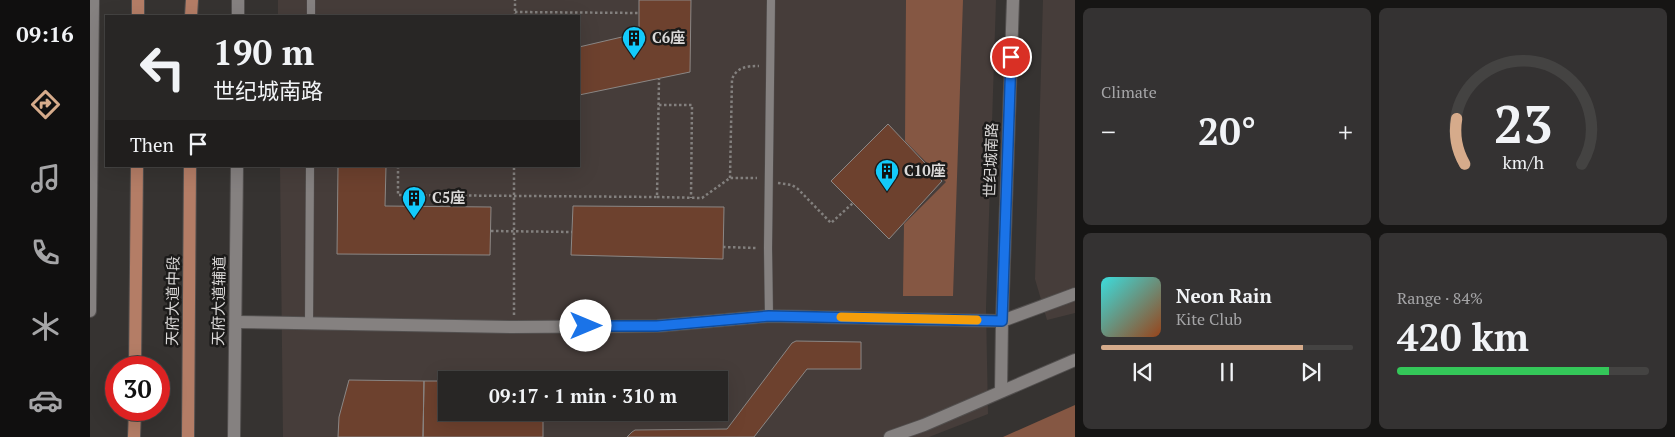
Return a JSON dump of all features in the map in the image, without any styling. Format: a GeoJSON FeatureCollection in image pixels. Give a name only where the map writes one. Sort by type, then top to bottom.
{"type":"FeatureCollection","features":[{"type":"Feature","properties":{"kind":"main road"},"geometry":{"type":"LineString","coordinates":[[138,0],[138,15]]}},
{"type":"Feature","properties":{"kind":"main road"},"geometry":{"type":"LineString","coordinates":[[191,15],[192,0]]}},
{"type":"Feature","properties":{"kind":"main road"},"geometry":{"type":"LineString","coordinates":[[135,356],[137,167]]}},
{"type":"Feature","properties":{"kind":"main road","name":"天府大道中段"},"geometry":{"type":"LineString","coordinates":[[188,437],[190,167]]}},
{"type":"Feature","properties":{"kind":"main road"},"geometry":{"type":"LineString","coordinates":[[134,437],[135,421]]}},
{"type":"Feature","properties":{"kind":"street"},"geometry":{"type":"LineString","coordinates":[[90,311],[93,0]]}},
{"type":"Feature","properties":{"kind":"street"},"geometry":{"type":"LineString","coordinates":[[238,0],[238,15]]}},
{"type":"Feature","properties":{"kind":"street","name":"世纪城南路"},"geometry":{"type":"LineString","coordinates":[[1001,392],[1014,0]]}},
{"type":"Feature","properties":{"kind":"street","name":"天府大道辅道"},"geometry":{"type":"LineString","coordinates":[[234,437],[237,167]]}},
{"type":"Feature","properties":{"kind":"street"},"geometry":{"type":"LineString","coordinates":[[236,322],[514,327],[657,326],[769,316],[1002,321],[1075,294]]}},
{"type":"Feature","properties":{"kind":"street"},"geometry":{"type":"LineString","coordinates":[[890,437],[924,425],[1075,360]]}},
{"type":"Feature","properties":{"kind":"lane"},"geometry":{"type":"LineString","coordinates":[[311,15],[312,0]]}},
{"type":"Feature","properties":{"kind":"lane"},"geometry":{"type":"LineString","coordinates":[[769,316],[771,0]]}},
{"type":"Feature","properties":{"kind":"lane"},"geometry":{"type":"LineString","coordinates":[[309,323],[310,167]]}},
{"type":"Feature","properties":{"kind":"path"},"geometry":{"type":"LineString","coordinates":[[515,0],[515,14],[639,13]]}},
{"type":"Feature","properties":{"kind":"path"},"geometry":{"type":"LineString","coordinates":[[730,178],[732,79],[734,74],[743,67],[770,66]]}},
{"type":"Feature","properties":{"kind":"path"},"geometry":{"type":"LineString","coordinates":[[657,197],[659,78]]}},
{"type":"Feature","properties":{"kind":"path"},"geometry":{"type":"LineString","coordinates":[[659,105],[692,105],[691,198]]}},
{"type":"Feature","properties":{"kind":"path"},"geometry":{"type":"LineString","coordinates":[[398,167],[398,195],[702,198],[730,178],[792,185],[832,223],[853,203]]}},
{"type":"Feature","properties":{"kind":"path"},"geometry":{"type":"LineString","coordinates":[[514,167],[514,327]]}},
{"type":"Feature","properties":{"kind":"path"},"geometry":{"type":"LineString","coordinates":[[491,231],[572,232]]}},
{"type":"Feature","properties":{"kind":"path"},"geometry":{"type":"LineString","coordinates":[[723,247],[746,248]]}},
{"type":"Feature","properties":{"kind":"shaded area"},"geometry":{"type":"Polygon","coordinates":[[[278,0],[996,0],[986,308],[988,414],[929,437],[283,437],[280,167],[580,167],[580,15],[278,15],[278,0]]]}},
{"type":"Feature","properties":{"kind":"shaded area"},"geometry":{"type":"Polygon","coordinates":[[[906,0],[963,0],[953,296],[903,296],[904,224],[946,182],[905,141],[906,0]]]}},
{"type":"Feature","properties":{"kind":"shaded area"},"geometry":{"type":"Polygon","coordinates":[[[1043,0],[1075,0],[1075,313],[1047,320],[1035,279],[1043,0]]]}},
{"type":"Feature","properties":{"kind":"shaded area"},"geometry":{"type":"Polygon","coordinates":[[[1075,405],[1075,437],[1003,437],[1075,405]]]}},
{"type":"Feature","properties":{"kind":"building","name":"C6座"},"geometry":{"type":"Polygon","coordinates":[[[639,0],[691,0],[690,72],[580,95],[580,47],[639,33],[639,0]]]}},
{"type":"Feature","properties":{"kind":"building","name":"C10座"},"geometry":{"type":"Polygon","coordinates":[[[888,124],[942,181],[889,239],[831,181],[888,124]]]}},
{"type":"Feature","properties":{"kind":"building","name":"C5座"},"geometry":{"type":"Polygon","coordinates":[[[338,167],[386,167],[385,206],[491,207],[490,255],[337,254],[338,167]]]}},
{"type":"Feature","properties":{"kind":"building"},"geometry":{"type":"Polygon","coordinates":[[[573,206],[724,207],[723,259],[571,255],[573,206]]]}},
{"type":"Feature","properties":{"kind":"building"},"geometry":{"type":"Polygon","coordinates":[[[796,341],[861,342],[861,369],[807,369],[754,437],[627,437],[635,430],[727,429],[792,343],[796,341]]]}},
{"type":"Feature","properties":{"kind":"building"},"geometry":{"type":"Polygon","coordinates":[[[349,380],[424,381],[423,437],[338,437],[339,417],[349,380]]]}},
{"type":"Feature","properties":{"kind":"building"},"geometry":{"type":"Polygon","coordinates":[[[424,381],[438,381],[438,421],[543,421],[543,437],[423,437],[424,381]]]}},
{"type":"Feature","properties":{"kind":"slow traffic"},"geometry":{"type":"LineString","coordinates":[[841,317],[977,320]]}},
{"type":"Feature","properties":{"kind":"place","name":"C6座"},"geometry":{"type":"Point","coordinates":[634,59]}},
{"type":"Feature","properties":{"kind":"place","name":"C10座"},"geometry":{"type":"Point","coordinates":[887,192]}},
{"type":"Feature","properties":{"kind":"place","name":"C5座"},"geometry":{"type":"Point","coordinates":[414,219]}},
{"type":"Feature","properties":{"kind":"route"},"geometry":{"type":"LineString","coordinates":[[586,326],[657,326],[769,316],[1002,321],[1011,57]]}}]}
